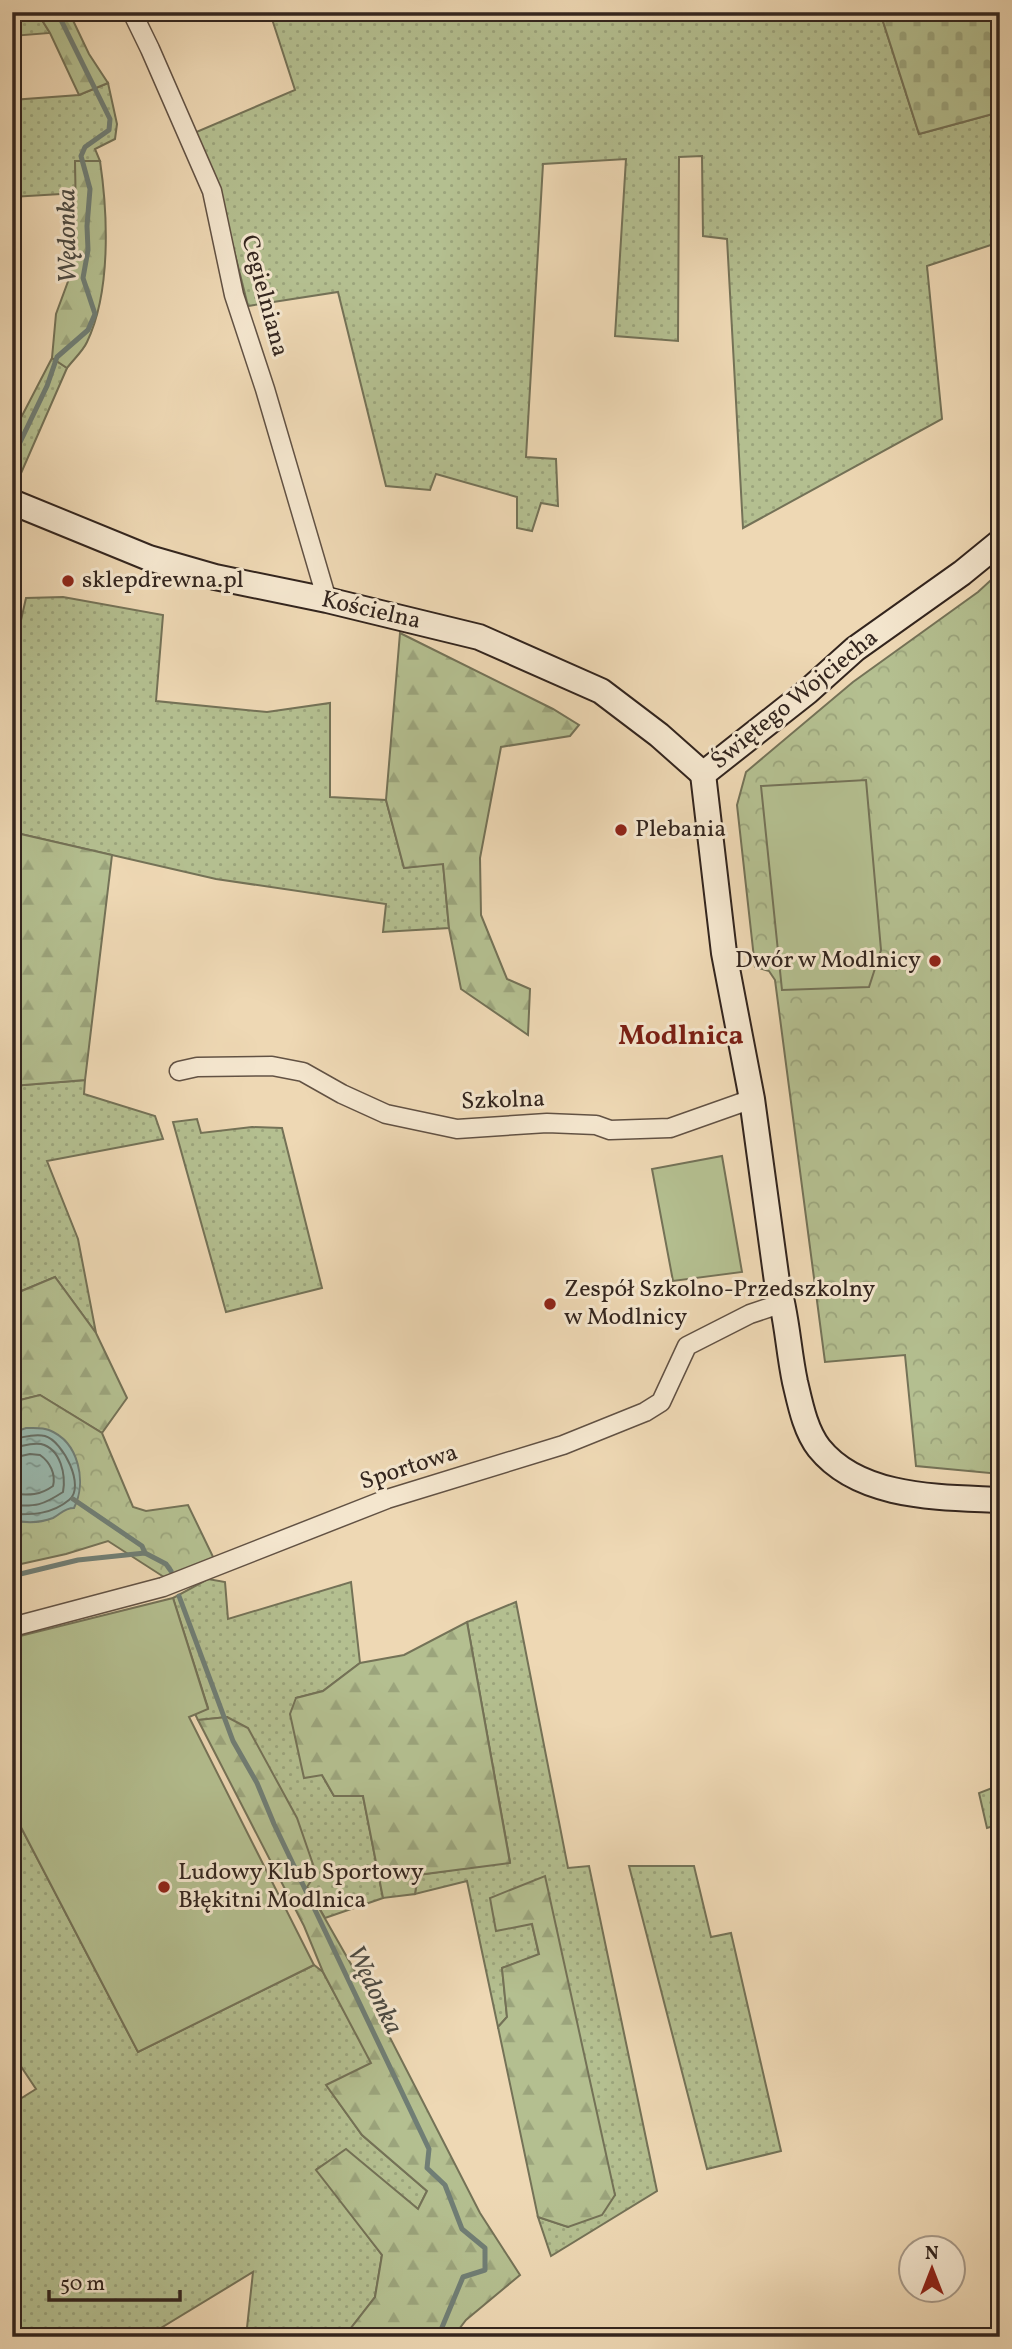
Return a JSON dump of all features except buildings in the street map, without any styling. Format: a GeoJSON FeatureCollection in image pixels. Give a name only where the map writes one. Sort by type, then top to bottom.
{"type":"FeatureCollection","features":[{"type":"Feature","properties":{"kind":"street","name":"Cegielniana"},"geometry":{"type":"LineString","coordinates":[[132,12],[212,191],[234,295],[265,389],[327,600]]}},
{"type":"Feature","properties":{"kind":"street","name":"Kościelna"},"geometry":{"type":"LineString","coordinates":[[12,502],[149,558],[215,577],[327,600],[480,638],[601,691],[659,735],[703,774]]}},
{"type":"Feature","properties":{"kind":"street","name":"Świętego Wojciecha"},"geometry":{"type":"LineString","coordinates":[[1000,542],[962,573],[855,649],[807,692],[703,774],[724,953],[751,1099],[777,1282],[804,1415],[820,1449],[850,1475],[875,1485],[915,1494],[1000,1500]]}},
{"type":"Feature","properties":{"kind":"street","name":"Szkolna"},"geometry":{"type":"LineString","coordinates":[[179,1071],[197,1067],[272,1066],[303,1072],[386,1114],[457,1129],[547,1124],[596,1125],[611,1130],[670,1128],[751,1099]]}},
{"type":"Feature","properties":{"kind":"street","name":"Sportowa"},"geometry":{"type":"LineString","coordinates":[[12,1627],[163,1587],[387,1499],[564,1445],[645,1412],[661,1402],[687,1346],[750,1314],[783,1303]]}},
{"type":"Feature","properties":{"kind":"green space"},"geometry":{"type":"Polygon","coordinates":[[[12,12],[37,12],[50,33],[12,36],[12,12]]]}},
{"type":"Feature","properties":{"kind":"green space"},"geometry":{"type":"Polygon","coordinates":[[[37,12],[69,12],[89,54],[108,83],[79,95],[50,33],[37,12]]]}},
{"type":"Feature","properties":{"kind":"green space"},"geometry":{"type":"Polygon","coordinates":[[[261,12],[880,12],[919,134],[1000,112],[1000,242],[927,266],[942,419],[743,528],[727,239],[703,236],[702,156],[679,157],[678,341],[615,336],[626,159],[543,164],[526,457],[556,459],[558,506],[541,503],[532,531],[517,528],[517,497],[436,474],[430,490],[386,486],[338,292],[248,306],[219,191],[194,133],[295,90],[272,19],[262,20],[261,12]]]}},
{"type":"Feature","properties":{"kind":"green space"},"geometry":{"type":"Polygon","coordinates":[[[880,12],[1000,12],[1000,112],[919,134],[880,12]]]}},
{"type":"Feature","properties":{"kind":"green space"},"geometry":{"type":"Polygon","coordinates":[[[108,83],[117,124],[115,139],[95,149],[100,161],[75,162],[77,193],[12,197],[12,100],[79,95],[108,83]]]}},
{"type":"Feature","properties":{"kind":"green space"},"geometry":{"type":"Polygon","coordinates":[[[75,161],[100,161],[105,205],[106,253],[95,322],[85,345],[67,368],[52,358],[56,314],[70,276],[76,221],[75,161]]]}},
{"type":"Feature","properties":{"kind":"green space"},"geometry":{"type":"Polygon","coordinates":[[[52,358],[67,368],[15,487],[12,486],[12,435],[52,358]]]}},
{"type":"Feature","properties":{"kind":"green space"},"geometry":{"type":"Polygon","coordinates":[[[991,580],[1000,587],[1000,1474],[916,1466],[905,1355],[825,1362],[775,980],[769,971],[755,967],[737,805],[746,772],[853,682],[991,580]]]}},
{"type":"Feature","properties":{"kind":"green space"},"geometry":{"type":"Polygon","coordinates":[[[63,597],[163,615],[156,701],[267,712],[330,703],[330,797],[386,800],[404,868],[443,863],[449,928],[383,932],[386,904],[216,879],[12,832],[12,660],[26,598],[63,597]]]}},
{"type":"Feature","properties":{"kind":"green space"},"geometry":{"type":"Polygon","coordinates":[[[400,633],[553,709],[579,725],[570,736],[501,747],[480,858],[481,915],[507,979],[530,989],[528,1035],[461,989],[449,928],[443,864],[404,868],[386,800],[400,633]]]}},
{"type":"Feature","properties":{"kind":"green space"},"geometry":{"type":"Polygon","coordinates":[[[866,780],[881,950],[869,987],[782,990],[761,786],[866,780]]]}},
{"type":"Feature","properties":{"kind":"green space"},"geometry":{"type":"Polygon","coordinates":[[[12,832],[112,855],[85,1080],[12,1086],[12,832]]]}},
{"type":"Feature","properties":{"kind":"green space"},"geometry":{"type":"Polygon","coordinates":[[[85,1080],[84,1094],[155,1116],[163,1139],[47,1161],[78,1239],[96,1333],[55,1277],[12,1295],[12,1086],[85,1080]]]}},
{"type":"Feature","properties":{"kind":"green space"},"geometry":{"type":"Polygon","coordinates":[[[197,1119],[201,1133],[252,1127],[282,1128],[322,1288],[226,1312],[173,1122],[197,1119]]]}},
{"type":"Feature","properties":{"kind":"green space"},"geometry":{"type":"Polygon","coordinates":[[[722,1156],[742,1272],[673,1281],[652,1169],[722,1156]]]}},
{"type":"Feature","properties":{"kind":"green space"},"geometry":{"type":"Polygon","coordinates":[[[55,1277],[96,1333],[127,1398],[102,1433],[40,1395],[12,1402],[12,1295],[55,1277]]]}},
{"type":"Feature","properties":{"kind":"green space"},"geometry":{"type":"Polygon","coordinates":[[[40,1395],[102,1433],[133,1507],[146,1511],[188,1505],[215,1561],[167,1579],[108,1541],[12,1566],[12,1402],[40,1395]]]}},
{"type":"Feature","properties":{"kind":"green space"},"geometry":{"type":"Polygon","coordinates":[[[208,1579],[225,1582],[228,1619],[351,1582],[360,1663],[323,1691],[296,1698],[322,1775],[334,1796],[363,1796],[383,1898],[325,1918],[307,1887],[227,1717],[198,1720],[195,1714],[208,1708],[173,1598],[208,1579]]]}},
{"type":"Feature","properties":{"kind":"green space","name":"Ludowy Klub Sportowy Błękitni Modlnica"},"geometry":{"type":"Polygon","coordinates":[[[173,1598],[208,1709],[189,1717],[314,1965],[138,2052],[12,1810],[12,1638],[173,1598]]]}},
{"type":"Feature","properties":{"kind":"green space"},"geometry":{"type":"Polygon","coordinates":[[[516,1602],[568,1868],[589,1866],[657,2191],[551,2256],[538,2217],[568,2227],[615,2195],[532,1924],[539,1955],[502,1968],[507,2017],[498,2027],[467,1881],[415,1894],[417,1875],[510,1862],[467,1622],[516,1602]]]}},
{"type":"Feature","properties":{"kind":"green space"},"geometry":{"type":"Polygon","coordinates":[[[467,1622],[510,1863],[418,1875],[415,1894],[383,1898],[363,1796],[334,1796],[322,1775],[304,1778],[290,1714],[296,1698],[323,1691],[360,1663],[404,1655],[467,1622]]]}},
{"type":"Feature","properties":{"kind":"green space"},"geometry":{"type":"Polygon","coordinates":[[[227,1717],[248,1728],[297,1818],[316,1873],[307,1887],[364,1987],[480,2213],[520,2275],[466,2320],[453,2337],[344,2337],[375,2297],[382,2255],[316,2170],[346,2149],[418,2209],[427,2191],[362,2135],[326,2085],[371,2063],[198,1720],[227,1717]]]}},
{"type":"Feature","properties":{"kind":"green space"},"geometry":{"type":"Polygon","coordinates":[[[1000,1785],[1000,1824],[987,1828],[979,1793],[1000,1785]]]}},
{"type":"Feature","properties":{"kind":"green space"},"geometry":{"type":"Polygon","coordinates":[[[12,1810],[138,2052],[314,1965],[323,1972],[372,2063],[327,2086],[362,2135],[427,2191],[418,2209],[346,2150],[317,2169],[382,2255],[375,2297],[344,2337],[246,2337],[253,2272],[146,2337],[12,2337],[12,2104],[36,2089],[12,2053],[12,1810]]]}},
{"type":"Feature","properties":{"kind":"green space"},"geometry":{"type":"Polygon","coordinates":[[[629,1866],[694,1866],[711,1937],[731,1933],[781,2151],[707,2169],[629,1866]]]}},
{"type":"Feature","properties":{"kind":"green space"},"geometry":{"type":"Polygon","coordinates":[[[545,1876],[615,2195],[602,2215],[568,2227],[538,2217],[498,2027],[507,2017],[502,1968],[539,1954],[532,1924],[496,1931],[490,1898],[545,1876]]]}},
{"type":"Feature","properties":{"kind":"water"},"geometry":{"type":"Polygon","coordinates":[[[26,1428],[46,1429],[59,1436],[74,1453],[78,1464],[80,1487],[74,1508],[43,1521],[12,1520],[12,1433],[26,1428]]]}},
{"type":"Feature","properties":{"kind":"waterway","name":"Wędonka"},"geometry":{"type":"LineString","coordinates":[[12,459],[47,386],[57,357],[88,330],[95,314],[83,278],[88,250],[90,189],[81,156],[85,147],[109,130],[110,119],[57,12]]}},
{"type":"Feature","properties":{"kind":"waterway"},"geometry":{"type":"LineString","coordinates":[[73,1499],[142,1546],[145,1553]]}},
{"type":"Feature","properties":{"kind":"waterway","name":"Wędonka"},"geometry":{"type":"LineString","coordinates":[[12,1576],[78,1560],[145,1553],[166,1564],[171,1571]]}},
{"type":"Feature","properties":{"kind":"waterway","name":"Wędonka"},"geometry":{"type":"LineString","coordinates":[[179,1596],[233,1741],[257,1783],[429,2149],[427,2168],[445,2185],[462,2229],[485,2248],[485,2270],[463,2277],[438,2337]]}},
{"type":"Feature","properties":{"kind":"place","name":"sklepdrewna.pl"},"geometry":{"type":"Point","coordinates":[68,581]}},
{"type":"Feature","properties":{"kind":"place","name":"Plebania"},"geometry":{"type":"Point","coordinates":[621,830]}},
{"type":"Feature","properties":{"kind":"place","name":"Dwór w Modlnicy"},"geometry":{"type":"Point","coordinates":[935,961]}},
{"type":"Feature","properties":{"kind":"place","name":"Zespół Szkolno-Przedszkolny w Modlnicy"},"geometry":{"type":"Point","coordinates":[550,1304]}},
{"type":"Feature","properties":{"kind":"place","name":"Ludowy Klub Sportowy Błękitni Modlnica"},"geometry":{"type":"Point","coordinates":[164,1887]}},
{"type":"Feature","properties":{"kind":"district","name":"Modlnica"},"geometry":{"type":"Point","coordinates":[681,1036]}}]}
